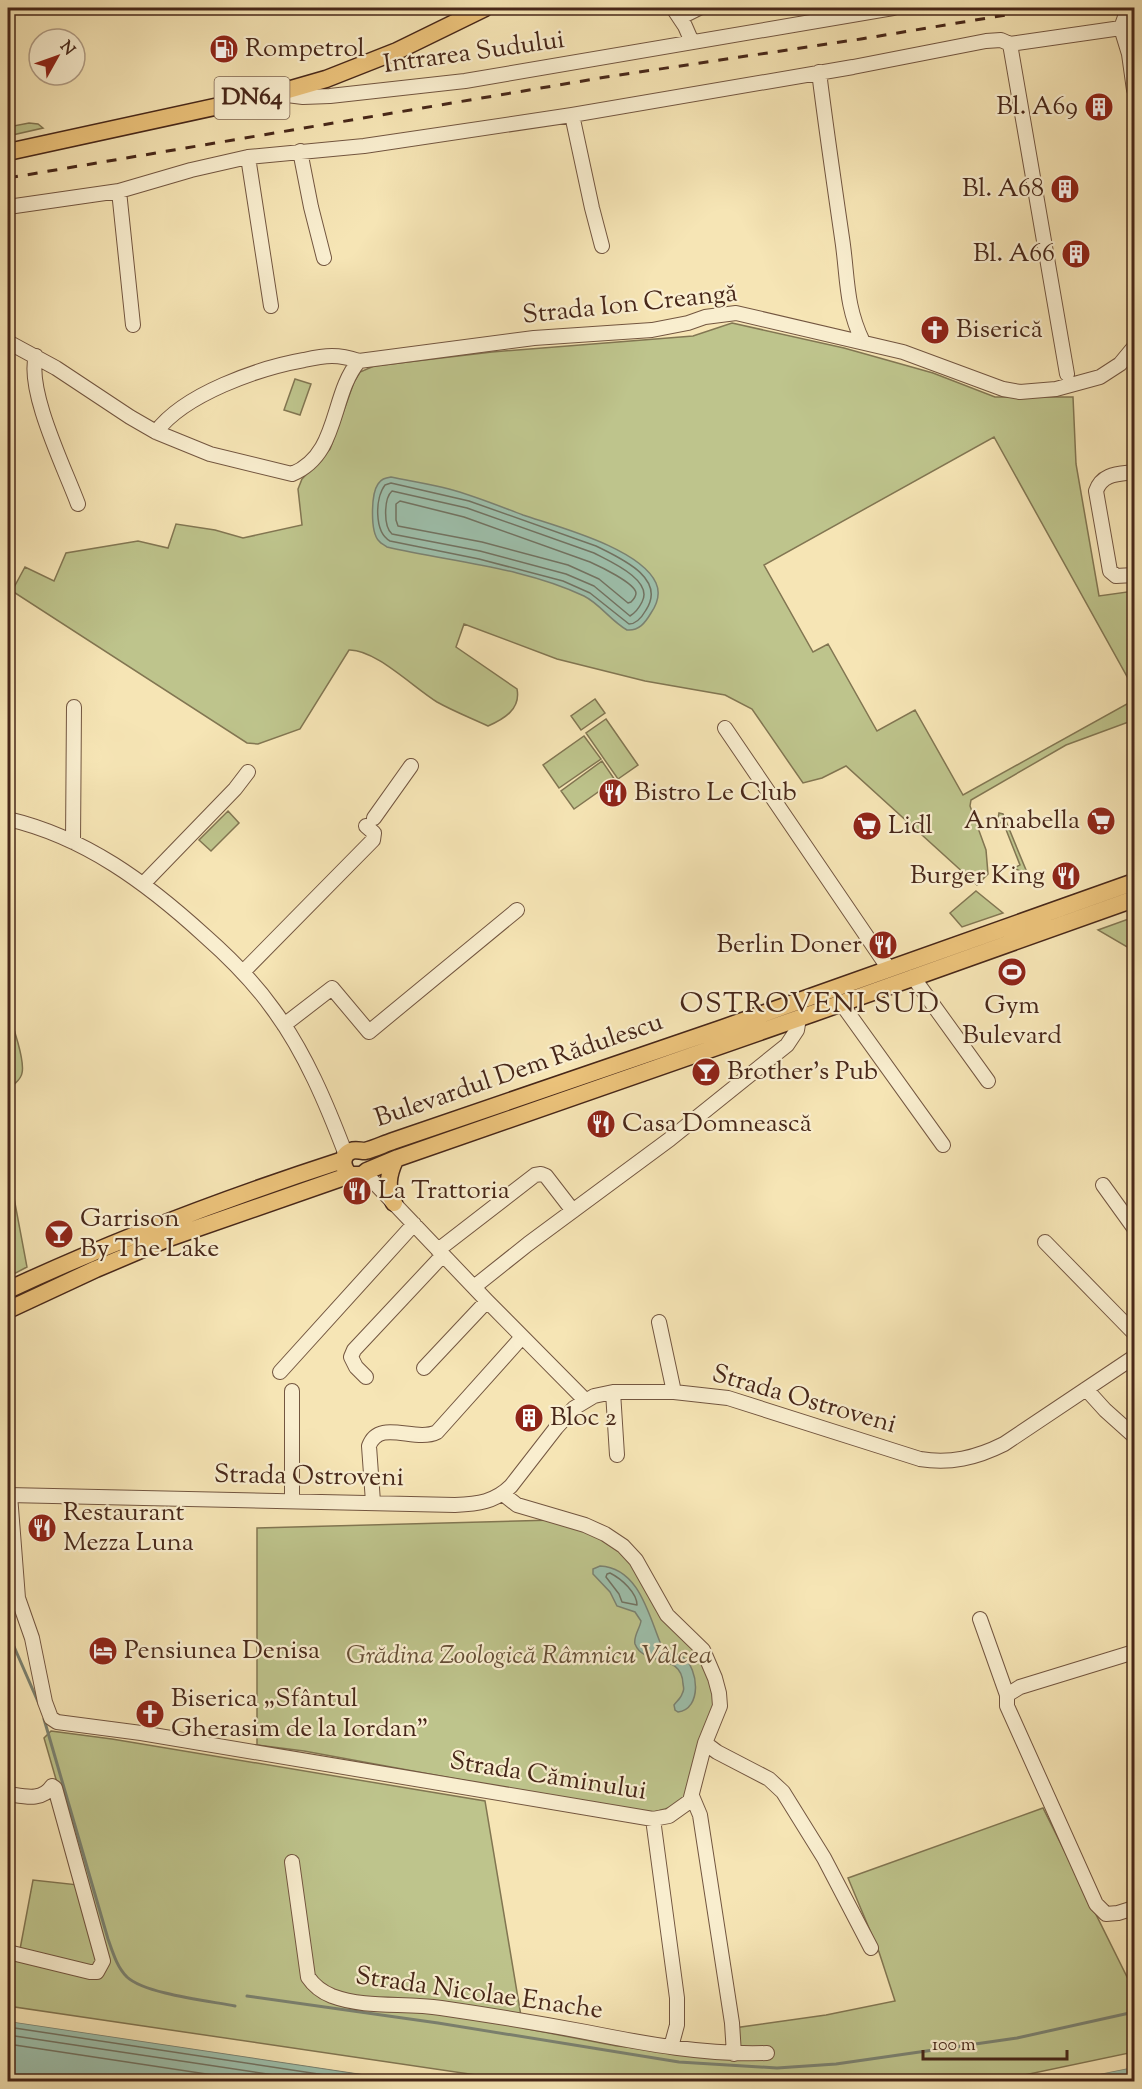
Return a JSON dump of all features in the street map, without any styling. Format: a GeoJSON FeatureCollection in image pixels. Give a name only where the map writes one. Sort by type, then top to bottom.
{"type":"FeatureCollection","features":[{"type":"Feature","properties":{"kind":"main road","name":"DN64"},"geometry":{"type":"LineString","coordinates":[[8,152],[274,94],[351,71],[485,8]]}},
{"type":"Feature","properties":{"kind":"main road","name":"Bulevardul Dem Rădulescu"},"geometry":{"type":"LineString","coordinates":[[8,1290],[102,1247],[174,1218],[356,1162],[395,1160],[913,977],[1056,918],[1134,882]]}},
{"type":"Feature","properties":{"kind":"main road","name":"Bulevardul Dem Rădulescu"},"geometry":{"type":"LineString","coordinates":[[8,1310],[96,1269],[356,1162],[890,969],[1056,918],[1134,898]]}},
{"type":"Feature","properties":{"kind":"main road"},"geometry":{"type":"LineString","coordinates":[[394,1203],[388,1183],[390,1170],[395,1160]]}},
{"type":"Feature","properties":{"kind":"street"},"geometry":{"type":"LineString","coordinates":[[676,11],[683,16],[699,8]]}},
{"type":"Feature","properties":{"kind":"street","name":"Intrarea Sudului"},"geometry":{"type":"LineString","coordinates":[[274,94],[303,97],[330,96],[465,81],[893,8]]}},
{"type":"Feature","properties":{"kind":"street"},"geometry":{"type":"LineString","coordinates":[[676,11],[692,42]]}},
{"type":"Feature","properties":{"kind":"street"},"geometry":{"type":"LineString","coordinates":[[1134,13],[1125,18],[1121,28],[1129,54],[1134,90]]}},
{"type":"Feature","properties":{"kind":"street"},"geometry":{"type":"LineString","coordinates":[[8,207],[119,191],[248,157],[357,147],[572,115],[986,41],[1001,40],[1010,44],[1121,28],[1134,35]]}},
{"type":"Feature","properties":{"kind":"street"},"geometry":{"type":"LineString","coordinates":[[1010,44],[1067,374]]}},
{"type":"Feature","properties":{"kind":"street"},"geometry":{"type":"LineString","coordinates":[[819,72],[843,242],[848,298],[853,320],[863,342]]}},
{"type":"Feature","properties":{"kind":"street"},"geometry":{"type":"LineString","coordinates":[[572,115],[602,246]]}},
{"type":"Feature","properties":{"kind":"street"},"geometry":{"type":"LineString","coordinates":[[300,151],[324,258]]}},
{"type":"Feature","properties":{"kind":"street"},"geometry":{"type":"LineString","coordinates":[[248,157],[271,306]]}},
{"type":"Feature","properties":{"kind":"street"},"geometry":{"type":"LineString","coordinates":[[119,191],[133,325]]}},
{"type":"Feature","properties":{"kind":"street","name":"Strada Ion Creangă"},"geometry":{"type":"LineString","coordinates":[[156,432],[163,422],[203,396],[247,374],[285,363],[330,356],[359,362],[534,338],[652,330],[705,317],[736,313],[903,352],[1003,389],[1020,392],[1056,389],[1100,376],[1120,364],[1134,347]]}},
{"type":"Feature","properties":{"kind":"street"},"geometry":{"type":"LineString","coordinates":[[8,342],[66,374],[130,417],[188,447],[292,474],[311,460],[327,439],[348,377],[359,362]]}},
{"type":"Feature","properties":{"kind":"street"},"geometry":{"type":"LineString","coordinates":[[36,356],[33,366],[39,401],[78,504]]}},
{"type":"Feature","properties":{"kind":"street"},"geometry":{"type":"LineString","coordinates":[[1134,472],[1108,476],[1102,480],[1096,490],[1101,532],[1110,571],[1116,576],[1134,575]]}},
{"type":"Feature","properties":{"kind":"street"},"geometry":{"type":"LineString","coordinates":[[72,842],[74,707]]}},
{"type":"Feature","properties":{"kind":"street"},"geometry":{"type":"LineString","coordinates":[[725,728],[890,969]]}},
{"type":"Feature","properties":{"kind":"street"},"geometry":{"type":"LineString","coordinates":[[243,972],[373,840],[374,833],[370,822],[411,766]]}},
{"type":"Feature","properties":{"kind":"street"},"geometry":{"type":"LineString","coordinates":[[144,883],[235,789],[248,772]]}},
{"type":"Feature","properties":{"kind":"street"},"geometry":{"type":"LineString","coordinates":[[8,819],[37,827],[115,864],[172,905],[243,972],[284,1025],[306,1063],[338,1134],[356,1162],[487,1301],[585,1400]]}},
{"type":"Feature","properties":{"kind":"street"},"geometry":{"type":"LineString","coordinates":[[284,1025],[332,988],[369,1032],[517,910]]}},
{"type":"Feature","properties":{"kind":"street"},"geometry":{"type":"LineString","coordinates":[[913,977],[988,1081]]}},
{"type":"Feature","properties":{"kind":"street"},"geometry":{"type":"LineString","coordinates":[[841,1003],[943,1145]]}},
{"type":"Feature","properties":{"kind":"street"},"geometry":{"type":"LineString","coordinates":[[474,1287],[670,1139],[787,1046],[797,1030],[799,1018]]}},
{"type":"Feature","properties":{"kind":"street"},"geometry":{"type":"LineString","coordinates":[[366,1377],[352,1362],[351,1357],[354,1350],[441,1253],[535,1175],[546,1176],[573,1210]]}},
{"type":"Feature","properties":{"kind":"street"},"geometry":{"type":"LineString","coordinates":[[1103,1185],[1134,1228]]}},
{"type":"Feature","properties":{"kind":"street"},"geometry":{"type":"LineString","coordinates":[[280,1372],[414,1224]]}},
{"type":"Feature","properties":{"kind":"street"},"geometry":{"type":"LineString","coordinates":[[1045,1242],[1134,1332]]}},
{"type":"Feature","properties":{"kind":"street"},"geometry":{"type":"LineString","coordinates":[[424,1368],[487,1301]]}},
{"type":"Feature","properties":{"kind":"street"},"geometry":{"type":"LineString","coordinates":[[659,1322],[674,1392]]}},
{"type":"Feature","properties":{"kind":"street"},"geometry":{"type":"LineString","coordinates":[[373,1502],[369,1446],[371,1438],[382,1432],[422,1436],[437,1432],[522,1337]]}},
{"type":"Feature","properties":{"kind":"street","name":"Strada Ostroveni"},"geometry":{"type":"LineString","coordinates":[[9,1495],[469,1504],[494,1499],[503,1494],[519,1477],[565,1417],[585,1400],[599,1394],[613,1392],[674,1392],[728,1398],[910,1456],[943,1462],[972,1457],[1004,1444],[1134,1357]]}},
{"type":"Feature","properties":{"kind":"street"},"geometry":{"type":"LineString","coordinates":[[1086,1389],[1134,1436]]}},
{"type":"Feature","properties":{"kind":"street"},"geometry":{"type":"LineString","coordinates":[[292,1391],[292,1500]]}},
{"type":"Feature","properties":{"kind":"street"},"geometry":{"type":"LineString","coordinates":[[613,1392],[617,1455]]}},
{"type":"Feature","properties":{"kind":"street"},"geometry":{"type":"LineString","coordinates":[[503,1494],[517,1505],[585,1525],[623,1546],[636,1560],[667,1615],[697,1642],[712,1669],[720,1706],[705,1743],[691,1798],[700,1815],[732,2023],[734,2054]]}},
{"type":"Feature","properties":{"kind":"street","name":"Strada Căminului"},"geometry":{"type":"LineString","coordinates":[[9,1495],[18,1598],[32,1638],[45,1702],[51,1718],[57,1722],[141,1733],[653,1819],[669,1816],[691,1798]]}},
{"type":"Feature","properties":{"kind":"street"},"geometry":{"type":"LineString","coordinates":[[980,1619],[1007,1695],[1007,1706],[1096,1904],[1106,1914],[1134,1908]]}},
{"type":"Feature","properties":{"kind":"street"},"geometry":{"type":"LineString","coordinates":[[1007,1695],[1020,1687],[1134,1652]]}},
{"type":"Feature","properties":{"kind":"street"},"geometry":{"type":"LineString","coordinates":[[705,1743],[717,1752],[769,1779],[783,1792],[824,1858],[871,1948]]}},
{"type":"Feature","properties":{"kind":"street"},"geometry":{"type":"LineString","coordinates":[[8,1794],[34,1797],[44,1795],[52,1786],[55,1788],[103,1961],[98,1972],[90,1972],[8,1952]]}},
{"type":"Feature","properties":{"kind":"street"},"geometry":{"type":"LineString","coordinates":[[653,1819],[677,1998],[677,2025],[671,2047]]}},
{"type":"Feature","properties":{"kind":"street","name":"Strada Nicolae Enache"},"geometry":{"type":"LineString","coordinates":[[292,1862],[308,1977],[314,1985],[332,1996],[378,2005],[439,2007],[544,2024],[639,2043],[734,2054],[767,2053]]}},
{"type":"Feature","properties":{"kind":"green space"},"geometry":{"type":"Polygon","coordinates":[[[29,123],[38,124],[43,128],[8,136],[8,127],[29,123]]]}},
{"type":"Feature","properties":{"kind":"green space"},"geometry":{"type":"Polygon","coordinates":[[[732,323],[844,348],[933,373],[995,397],[1073,397],[1076,464],[1099,596],[1134,591],[1134,689],[994,437],[764,565],[813,652],[828,644],[877,731],[915,710],[963,795],[1134,700],[1134,720],[1066,745],[971,800],[970,806],[986,850],[988,874],[977,885],[846,766],[822,778],[803,783],[752,709],[725,695],[645,681],[557,659],[464,624],[456,647],[517,689],[518,696],[514,708],[500,720],[488,726],[437,702],[382,662],[359,651],[349,650],[300,729],[258,744],[247,743],[12,591],[25,567],[54,581],[66,553],[138,541],[168,548],[176,524],[215,530],[243,538],[302,525],[298,489],[302,479],[330,449],[354,382],[360,372],[374,366],[492,352],[693,336],[732,323]]]}},
{"type":"Feature","properties":{"kind":"green space"},"geometry":{"type":"Polygon","coordinates":[[[295,379],[311,384],[300,415],[284,410],[295,379]]]}},
{"type":"Feature","properties":{"kind":"green space"},"geometry":{"type":"Polygon","coordinates":[[[595,699],[605,713],[581,730],[571,716],[595,699]]]}},
{"type":"Feature","properties":{"kind":"green space"},"geometry":{"type":"Polygon","coordinates":[[[606,719],[638,765],[618,779],[586,733],[606,719]]]}},
{"type":"Feature","properties":{"kind":"green space"},"geometry":{"type":"Polygon","coordinates":[[[584,736],[601,759],[559,788],[543,765],[584,736]]]}},
{"type":"Feature","properties":{"kind":"green space"},"geometry":{"type":"Polygon","coordinates":[[[602,761],[615,780],[574,809],[561,791],[602,761]]]}},
{"type":"Feature","properties":{"kind":"green space"},"geometry":{"type":"Polygon","coordinates":[[[228,811],[239,823],[211,851],[199,840],[228,811]]]}},
{"type":"Feature","properties":{"kind":"green space"},"geometry":{"type":"Polygon","coordinates":[[[999,813],[1003,814],[1026,870],[1024,873],[1014,868],[1020,865],[1003,822],[997,824],[999,813]]]}},
{"type":"Feature","properties":{"kind":"green space"},"geometry":{"type":"Polygon","coordinates":[[[976,891],[1003,913],[962,927],[950,913],[976,891]]]}},
{"type":"Feature","properties":{"kind":"green space"},"geometry":{"type":"Polygon","coordinates":[[[1134,917],[1134,951],[1098,930],[1134,917]]]}},
{"type":"Feature","properties":{"kind":"green space"},"geometry":{"type":"Polygon","coordinates":[[[8,1013],[22,1060],[20,1078],[9,1091],[14,1198],[27,1267],[8,1277],[9,1240],[8,1013]]]}},
{"type":"Feature","properties":{"kind":"green space","name":"Grădina Zoologică Râmnicu Vâlcea"},"geometry":{"type":"Polygon","coordinates":[[[554,1520],[589,1530],[625,1553],[699,1650],[717,1697],[686,1795],[679,1805],[647,1814],[304,1751],[257,1745],[257,1528],[554,1520]]]}},
{"type":"Feature","properties":{"kind":"green space"},"geometry":{"type":"Polygon","coordinates":[[[51,1731],[112,1739],[485,1801],[523,2028],[617,2046],[731,2058],[727,2029],[826,2015],[895,2001],[879,1952],[848,1878],[1043,1808],[1134,1991],[1134,2052],[991,2082],[523,2082],[8,2006],[8,1959],[18,1960],[33,1880],[87,1886],[44,1738],[51,1731]]]}},
{"type":"Feature","properties":{"kind":"water"},"geometry":{"type":"Polygon","coordinates":[[[391,477],[442,487],[468,495],[597,540],[616,549],[633,559],[647,571],[656,583],[658,599],[655,606],[641,626],[627,630],[590,599],[561,586],[487,566],[387,547],[380,542],[374,530],[373,504],[380,481],[391,477]]]}},
{"type":"Feature","properties":{"kind":"water"},"geometry":{"type":"Polygon","coordinates":[[[600,1566],[614,1569],[625,1575],[641,1596],[662,1647],[683,1657],[688,1663],[696,1688],[691,1704],[686,1709],[678,1712],[674,1705],[681,1697],[684,1687],[681,1674],[670,1663],[640,1651],[635,1641],[641,1621],[635,1612],[617,1606],[610,1592],[593,1574],[593,1569],[600,1566]]]}},
{"type":"Feature","properties":{"kind":"water"},"geometry":{"type":"Polygon","coordinates":[[[8,2021],[413,2082],[8,2082],[8,2021]]]}},
{"type":"Feature","properties":{"kind":"water"},"geometry":{"type":"Polygon","coordinates":[[[1134,2067],[1134,2081],[1063,2081],[1134,2067]]]}},
{"type":"Feature","properties":{"kind":"pier"},"geometry":{"type":"Polygon","coordinates":[[[8,2018],[413,2079],[416,2082],[8,2021],[8,2018]]]}},
{"type":"Feature","properties":{"kind":"pier"},"geometry":{"type":"Polygon","coordinates":[[[1134,2064],[1134,2067],[1060,2082],[1063,2079],[1134,2064]]]}},
{"type":"Feature","properties":{"kind":"waterway"},"geometry":{"type":"LineString","coordinates":[[12,1642],[39,1704]]}},
{"type":"Feature","properties":{"kind":"waterway"},"geometry":{"type":"LineString","coordinates":[[44,1719],[108,1939],[121,1969],[127,1977],[148,1988],[235,2006]]}},
{"type":"Feature","properties":{"kind":"waterway"},"geometry":{"type":"LineString","coordinates":[[247,1996],[438,2023],[679,2062],[777,2068],[836,2064],[1017,2038],[1134,2012]]}},
{"type":"Feature","properties":{"kind":"railway"},"geometry":{"type":"LineString","coordinates":[[8,178],[606,77],[1048,8]]}},
{"type":"Feature","properties":{"kind":"place","name":"Rompetrol"},"geometry":{"type":"Point","coordinates":[224,49]}},
{"type":"Feature","properties":{"kind":"place","name":"Bl. A69"},"geometry":{"type":"Point","coordinates":[1099,107]}},
{"type":"Feature","properties":{"kind":"place","name":"Bl. A68"},"geometry":{"type":"Point","coordinates":[1065,189]}},
{"type":"Feature","properties":{"kind":"place","name":"Bl. A66"},"geometry":{"type":"Point","coordinates":[1076,254]}},
{"type":"Feature","properties":{"kind":"place","name":"Biserică"},"geometry":{"type":"Point","coordinates":[935,330]}},
{"type":"Feature","properties":{"kind":"place","name":"Bistro Le Club"},"geometry":{"type":"Point","coordinates":[613,793]}},
{"type":"Feature","properties":{"kind":"place","name":"Annabella"},"geometry":{"type":"Point","coordinates":[1101,821]}},
{"type":"Feature","properties":{"kind":"place","name":"Lidl"},"geometry":{"type":"Point","coordinates":[867,826]}},
{"type":"Feature","properties":{"kind":"place","name":"Burger King"},"geometry":{"type":"Point","coordinates":[1066,876]}},
{"type":"Feature","properties":{"kind":"place","name":"Berlin Doner"},"geometry":{"type":"Point","coordinates":[883,945]}},
{"type":"Feature","properties":{"kind":"place","name":"Gym Bulevard"},"geometry":{"type":"Point","coordinates":[1012,972]}},
{"type":"Feature","properties":{"kind":"place","name":"Brother's Pub"},"geometry":{"type":"Point","coordinates":[706,1072]}},
{"type":"Feature","properties":{"kind":"place","name":"Casa Domnească"},"geometry":{"type":"Point","coordinates":[601,1124]}},
{"type":"Feature","properties":{"kind":"place","name":"La Trattoria"},"geometry":{"type":"Point","coordinates":[357,1191]}},
{"type":"Feature","properties":{"kind":"place","name":"Garrison By The Lake"},"geometry":{"type":"Point","coordinates":[59,1234]}},
{"type":"Feature","properties":{"kind":"place","name":"Bloc 2"},"geometry":{"type":"Point","coordinates":[529,1418]}},
{"type":"Feature","properties":{"kind":"place","name":"Restaurant Mezza Luna"},"geometry":{"type":"Point","coordinates":[42,1528]}},
{"type":"Feature","properties":{"kind":"place","name":"Pensiunea Denisa"},"geometry":{"type":"Point","coordinates":[103,1651]}},
{"type":"Feature","properties":{"kind":"place","name":"Biserica „Sfântul Gherasim de la Iordan”"},"geometry":{"type":"Point","coordinates":[150,1714]}},
{"type":"Feature","properties":{"kind":"district","name":"OSTROVENI SUD"},"geometry":{"type":"Point","coordinates":[810,1005]}}]}
